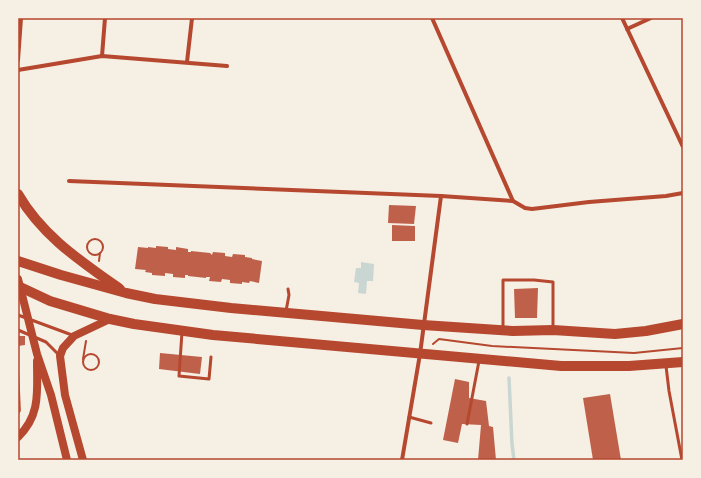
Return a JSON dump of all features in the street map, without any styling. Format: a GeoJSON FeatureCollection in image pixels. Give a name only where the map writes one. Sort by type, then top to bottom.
{"type":"FeatureCollection","features":[{"type":"Feature","properties":{"kind":"highway"},"geometry":{"type":"LineString","coordinates":[[18,194],[34,218],[53,239],[71,254],[126,293]]}},
{"type":"Feature","properties":{"kind":"highway"},"geometry":{"type":"LineString","coordinates":[[18,261],[61,275],[126,293],[155,299],[286,313],[423,325],[503,330],[553,330],[615,334],[646,331],[683,324]]}},
{"type":"Feature","properties":{"kind":"highway"},"geometry":{"type":"LineString","coordinates":[[18,286],[50,301],[110,319],[134,324],[213,335],[561,366],[629,366],[683,362]]}},
{"type":"Feature","properties":{"kind":"main road"},"geometry":{"type":"LineString","coordinates":[[18,279],[37,354],[51,395],[67,460]]}},
{"type":"Feature","properties":{"kind":"main road"},"geometry":{"type":"LineString","coordinates":[[83,460],[65,395],[60,356],[63,348],[74,336],[110,319]]}},
{"type":"Feature","properties":{"kind":"main road"},"geometry":{"type":"LineString","coordinates":[[18,437],[27,427],[36,406],[37,354]]}},
{"type":"Feature","properties":{"kind":"street"},"geometry":{"type":"LineString","coordinates":[[18,60],[21,18]]}},
{"type":"Feature","properties":{"kind":"street"},"geometry":{"type":"LineString","coordinates":[[102,56],[105,18]]}},
{"type":"Feature","properties":{"kind":"street"},"geometry":{"type":"LineString","coordinates":[[187,62],[192,18]]}},
{"type":"Feature","properties":{"kind":"street"},"geometry":{"type":"LineString","coordinates":[[432,18],[514,201]]}},
{"type":"Feature","properties":{"kind":"street"},"geometry":{"type":"LineString","coordinates":[[622,18],[683,147]]}},
{"type":"Feature","properties":{"kind":"street"},"geometry":{"type":"LineString","coordinates":[[627,29],[651,18]]}},
{"type":"Feature","properties":{"kind":"street"},"geometry":{"type":"LineString","coordinates":[[18,70],[102,56],[227,66]]}},
{"type":"Feature","properties":{"kind":"street"},"geometry":{"type":"LineString","coordinates":[[68,181],[441,196],[514,201],[525,208],[532,209],[683,193]]}},
{"type":"Feature","properties":{"kind":"street"},"geometry":{"type":"LineString","coordinates":[[402,460],[420,354],[441,196]]}},
{"type":"Feature","properties":{"kind":"lane"},"geometry":{"type":"LineString","coordinates":[[503,330],[503,280],[534,280],[553,282],[553,330]]}},
{"type":"Feature","properties":{"kind":"lane"},"geometry":{"type":"LineString","coordinates":[[286,313],[289,295],[288,289]]}},
{"type":"Feature","properties":{"kind":"lane"},"geometry":{"type":"LineString","coordinates":[[18,315],[74,336]]}},
{"type":"Feature","properties":{"kind":"lane"},"geometry":{"type":"LineString","coordinates":[[18,330],[46,342],[60,356]]}},
{"type":"Feature","properties":{"kind":"lane"},"geometry":{"type":"LineString","coordinates":[[182,331],[179,376],[209,379],[211,357]]}},
{"type":"Feature","properties":{"kind":"lane"},"geometry":{"type":"LineString","coordinates":[[467,424],[479,359]]}},
{"type":"Feature","properties":{"kind":"lane"},"geometry":{"type":"LineString","coordinates":[[666,364],[669,391],[682,460]]}},
{"type":"Feature","properties":{"kind":"lane"},"geometry":{"type":"LineString","coordinates":[[409,417],[431,423]]}},
{"type":"Feature","properties":{"kind":"path"},"geometry":{"type":"LineString","coordinates":[[92,239],[97,239],[103,244],[103,249],[100,253],[95,255],[88,251],[87,246],[89,241],[92,239]]}},
{"type":"Feature","properties":{"kind":"path"},"geometry":{"type":"LineString","coordinates":[[439,339],[492,346],[634,353],[683,348]]}},
{"type":"Feature","properties":{"kind":"path"},"geometry":{"type":"LineString","coordinates":[[92,354],[98,358],[99,364],[96,368],[91,370],[85,367],[83,359],[87,355],[92,354]]}},
{"type":"Feature","properties":{"kind":"shaded area"},"geometry":{"type":"Polygon","coordinates":[[[361,262],[374,264],[373,281],[367,281],[366,294],[358,293],[359,283],[354,282],[356,268],[361,268],[361,262]]]}},
{"type":"Feature","properties":{"kind":"building"},"geometry":{"type":"Polygon","coordinates":[[[389,205],[416,206],[414,224],[388,223],[389,205]]]}},
{"type":"Feature","properties":{"kind":"building"},"geometry":{"type":"Polygon","coordinates":[[[392,225],[415,226],[415,241],[392,241],[392,225]]]}},
{"type":"Feature","properties":{"kind":"building"},"geometry":{"type":"Polygon","coordinates":[[[156,246],[168,247],[168,249],[176,250],[176,247],[188,249],[188,252],[210,253],[212,255],[213,252],[225,253],[225,256],[232,257],[233,254],[245,255],[245,257],[262,261],[259,283],[250,281],[249,283],[242,282],[242,284],[230,283],[230,280],[222,279],[221,282],[209,281],[210,277],[206,278],[185,275],[185,278],[173,277],[173,274],[165,273],[165,276],[152,275],[152,273],[145,272],[146,270],[135,269],[138,247],[156,248],[156,246]]]}},
{"type":"Feature","properties":{"kind":"building"},"geometry":{"type":"Polygon","coordinates":[[[538,288],[537,318],[515,318],[514,289],[538,288]]]}},
{"type":"Feature","properties":{"kind":"building"},"geometry":{"type":"Polygon","coordinates":[[[18,336],[25,336],[25,345],[18,346],[18,336]]]}},
{"type":"Feature","properties":{"kind":"building"},"geometry":{"type":"Polygon","coordinates":[[[160,353],[202,357],[200,374],[159,369],[160,353]]]}},
{"type":"Feature","properties":{"kind":"building"},"geometry":{"type":"Polygon","coordinates":[[[19,371],[21,411],[18,415],[18,372],[19,371]]]}},
{"type":"Feature","properties":{"kind":"building"},"geometry":{"type":"Polygon","coordinates":[[[455,379],[469,382],[469,398],[486,401],[489,426],[493,427],[496,460],[478,460],[481,425],[462,424],[458,443],[443,440],[455,379]]]}},
{"type":"Feature","properties":{"kind":"building"},"geometry":{"type":"Polygon","coordinates":[[[610,394],[621,460],[593,460],[583,398],[610,394]]]}},
{"type":"Feature","properties":{"kind":"waterway"},"geometry":{"type":"LineString","coordinates":[[509,378],[514,460]]}}]}
